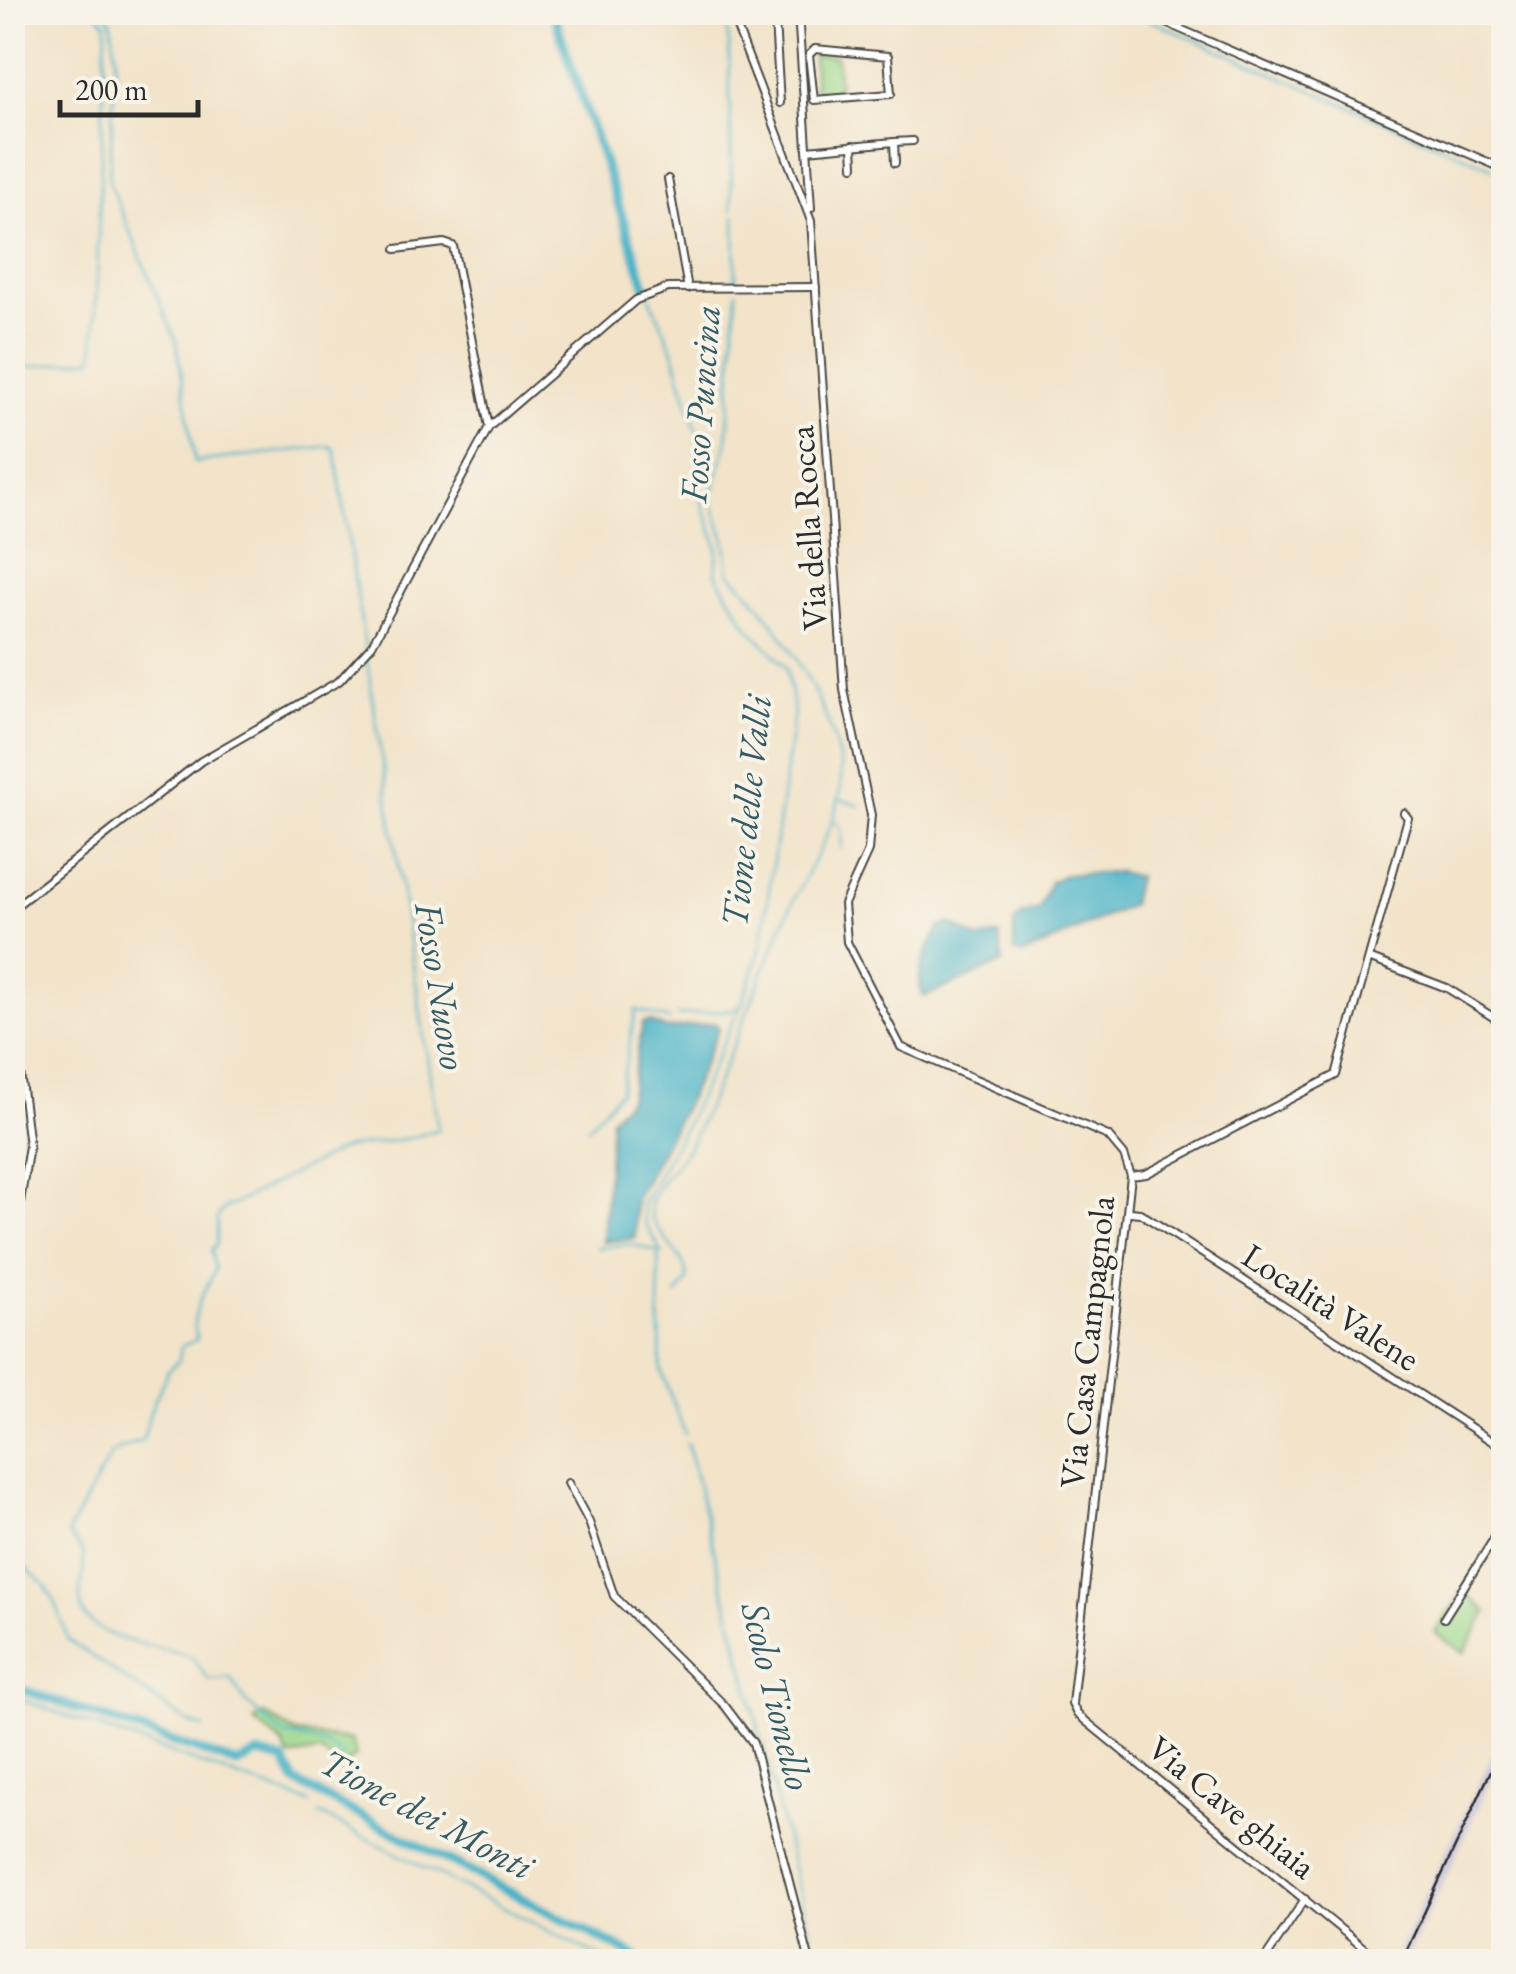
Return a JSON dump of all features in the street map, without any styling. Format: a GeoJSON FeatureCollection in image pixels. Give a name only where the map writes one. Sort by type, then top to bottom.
{"type":"FeatureCollection","features":[{"type":"Feature","properties":{"kind":"street","name":"Via della Rocca"},"geometry":{"type":"LineString","coordinates":[[731,12],[810,214],[844,690],[871,816],[868,851],[848,892],[844,926],[892,1036]]}},
{"type":"Feature","properties":{"kind":"street"},"geometry":{"type":"LineString","coordinates":[[755,12],[758,19],[775,21],[798,17],[853,20],[860,12]]}},
{"type":"Feature","properties":{"kind":"street"},"geometry":{"type":"LineString","coordinates":[[1142,12],[1504,169]]}},
{"type":"Feature","properties":{"kind":"street"},"geometry":{"type":"LineString","coordinates":[[798,17],[806,77],[810,214]]}},
{"type":"Feature","properties":{"kind":"street"},"geometry":{"type":"LineString","coordinates":[[775,21],[780,103]]}},
{"type":"Feature","properties":{"kind":"street"},"geometry":{"type":"LineString","coordinates":[[815,49],[885,55],[891,60],[887,97],[817,101],[806,77],[809,55],[815,49]]}},
{"type":"Feature","properties":{"kind":"street"},"geometry":{"type":"LineString","coordinates":[[807,149],[913,141]]}},
{"type":"Feature","properties":{"kind":"street"},"geometry":{"type":"LineString","coordinates":[[894,142],[896,163]]}},
{"type":"Feature","properties":{"kind":"street"},"geometry":{"type":"LineString","coordinates":[[853,145],[854,166]]}},
{"type":"Feature","properties":{"kind":"street"},"geometry":{"type":"LineString","coordinates":[[790,159],[800,162],[807,149]]}},
{"type":"Feature","properties":{"kind":"street"},"geometry":{"type":"LineString","coordinates":[[807,149],[798,178],[806,178],[808,170]]}},
{"type":"Feature","properties":{"kind":"street"},"geometry":{"type":"LineString","coordinates":[[668,179],[688,289]]}},
{"type":"Feature","properties":{"kind":"street"},"geometry":{"type":"LineString","coordinates":[[396,249],[444,242],[458,255],[489,427]]}},
{"type":"Feature","properties":{"kind":"street"},"geometry":{"type":"LineString","coordinates":[[12,909],[201,761],[319,695],[359,662],[372,645],[489,427],[620,312],[656,289],[816,286]]}},
{"type":"Feature","properties":{"kind":"street"},"geometry":{"type":"LineString","coordinates":[[1131,1176],[1146,1174],[1336,1074],[1404,838],[1408,818],[1404,813]]}},
{"type":"Feature","properties":{"kind":"street"},"geometry":{"type":"LineString","coordinates":[[1371,959],[1436,982],[1504,1024]]}},
{"type":"Feature","properties":{"kind":"street"},"geometry":{"type":"LineString","coordinates":[[12,1007],[28,1146],[12,1252]]}},
{"type":"Feature","properties":{"kind":"street","name":"Via Casa Campagnola"},"geometry":{"type":"LineString","coordinates":[[892,1036],[922,1058],[1108,1136],[1124,1154],[1131,1176],[1130,1212],[1073,1680]]}},
{"type":"Feature","properties":{"kind":"street","name":"Località Valene"},"geometry":{"type":"LineString","coordinates":[[1130,1212],[1140,1213],[1504,1448]]}},
{"type":"Feature","properties":{"kind":"street"},"geometry":{"type":"LineString","coordinates":[[568,1483],[589,1522],[614,1596],[725,1706],[753,1744],[810,1962]]}},
{"type":"Feature","properties":{"kind":"street"},"geometry":{"type":"LineString","coordinates":[[1444,1618],[1504,1523]]}},
{"type":"Feature","properties":{"kind":"street","name":"Via Cave ghiaia"},"geometry":{"type":"LineString","coordinates":[[1073,1680],[1077,1714],[1382,1962]]}},
{"type":"Feature","properties":{"kind":"street"},"geometry":{"type":"LineString","coordinates":[[1263,1962],[1305,1900]]}},
{"type":"Feature","properties":{"kind":"shaded area"},"geometry":{"type":"Polygon","coordinates":[[[1503,1732],[1503,1753],[1449,1871],[1405,1961],[1394,1961],[1503,1732]]]}},
{"type":"Feature","properties":{"kind":"green space"},"geometry":{"type":"Polygon","coordinates":[[[813,55],[836,56],[839,93],[815,95],[813,55]]]}},
{"type":"Feature","properties":{"kind":"green space"},"geometry":{"type":"Polygon","coordinates":[[[1463,1591],[1487,1612],[1464,1653],[1435,1633],[1463,1591]]]}},
{"type":"Feature","properties":{"kind":"green space"},"geometry":{"type":"Polygon","coordinates":[[[264,1714],[297,1734],[351,1740],[356,1755],[341,1768],[320,1752],[289,1757],[283,1744],[254,1721],[264,1714]]]}},
{"type":"Feature","properties":{"kind":"water"},"geometry":{"type":"Polygon","coordinates":[[[1119,872],[1137,877],[1131,905],[1023,955],[1014,953],[1014,922],[1022,914],[1039,910],[1050,882],[1065,875],[1119,872]]]}},
{"type":"Feature","properties":{"kind":"water"},"geometry":{"type":"Polygon","coordinates":[[[951,923],[977,939],[999,935],[1003,963],[924,997],[920,980],[923,961],[940,927],[951,923]]]}},
{"type":"Feature","properties":{"kind":"water"},"geometry":{"type":"Polygon","coordinates":[[[643,1023],[667,1029],[715,1023],[719,1028],[688,1100],[635,1200],[635,1238],[603,1242],[611,1118],[629,1099],[643,1023]]]}},
{"type":"Feature","properties":{"kind":"waterway"},"geometry":{"type":"LineString","coordinates":[[12,369],[92,359],[94,355],[106,23],[95,12]]}},
{"type":"Feature","properties":{"kind":"waterway","name":"Fosso Nuovo"},"geometry":{"type":"LineString","coordinates":[[104,12],[111,20],[116,56],[109,182],[177,343],[195,462],[330,446],[335,450],[438,1129],[411,1138],[344,1148],[222,1210],[217,1219],[217,1244],[211,1250],[215,1270],[196,1312],[197,1339],[181,1347],[179,1360],[167,1372],[143,1440],[111,1453],[68,1533],[83,1553],[80,1599],[84,1614],[94,1625],[126,1640],[192,1657],[209,1680],[231,1678],[244,1701],[282,1734],[324,1744],[343,1756]]}},
{"type":"Feature","properties":{"kind":"waterway","name":"Tione delle Valli"},"geometry":{"type":"LineString","coordinates":[[553,12],[647,290]]}},
{"type":"Feature","properties":{"kind":"waterway","name":"Fosso Puncina"},"geometry":{"type":"LineString","coordinates":[[724,12],[729,42],[732,210]]}},
{"type":"Feature","properties":{"kind":"waterway"},"geometry":{"type":"LineString","coordinates":[[1131,12],[1504,173]]}},
{"type":"Feature","properties":{"kind":"waterway","name":"Fosso Puncina"},"geometry":{"type":"LineString","coordinates":[[735,216],[736,283]]}},
{"type":"Feature","properties":{"kind":"waterway","name":"Fosso Puncina"},"geometry":{"type":"LineString","coordinates":[[677,1295],[687,1281],[685,1269],[654,1222],[651,1201],[689,1146],[706,1110],[790,908],[828,831],[841,782],[831,731],[803,670],[765,613],[729,573],[726,544],[711,497],[727,443],[737,291]]}},
{"type":"Feature","properties":{"kind":"waterway","name":"Tione delle Valli"},"geometry":{"type":"LineString","coordinates":[[650,297],[672,348],[699,438],[696,485],[718,547],[716,574],[748,627],[786,667],[794,712],[761,947],[744,998],[685,1126],[642,1204],[645,1224],[663,1254]]}},
{"type":"Feature","properties":{"kind":"waterway","name":"Fosso Puncina"},"geometry":{"type":"LineString","coordinates":[[842,800],[860,806]]}},
{"type":"Feature","properties":{"kind":"waterway","name":"Fosso Puncina"},"geometry":{"type":"LineString","coordinates":[[836,821],[842,832],[841,848]]}},
{"type":"Feature","properties":{"kind":"waterway"},"geometry":{"type":"LineString","coordinates":[[12,936],[24,955]]}},
{"type":"Feature","properties":{"kind":"waterway","name":"Tione delle Valli"},"geometry":{"type":"LineString","coordinates":[[677,1016],[740,1008]]}},
{"type":"Feature","properties":{"kind":"waterway","name":"Tione delle Valli"},"geometry":{"type":"LineString","coordinates":[[587,1128],[620,1091],[636,1010],[669,1020]]}},
{"type":"Feature","properties":{"kind":"waterway","name":"Scolo Tionello"},"geometry":{"type":"LineString","coordinates":[[597,1248],[630,1244],[658,1251],[661,1370],[685,1434]]}},
{"type":"Feature","properties":{"kind":"waterway","name":"Scolo Tionello"},"geometry":{"type":"LineString","coordinates":[[687,1443],[817,1962]]}},
{"type":"Feature","properties":{"kind":"waterway"},"geometry":{"type":"LineString","coordinates":[[12,1555],[44,1584],[56,1604],[68,1640],[189,1723],[204,1728]]}},
{"type":"Feature","properties":{"kind":"waterway","name":"Tione dei Monti"},"geometry":{"type":"LineString","coordinates":[[12,1686],[237,1764],[259,1754],[284,1761],[295,1782],[647,1962]]}},
{"type":"Feature","properties":{"kind":"waterway"},"geometry":{"type":"LineString","coordinates":[[12,1696],[310,1803]]}},
{"type":"Feature","properties":{"kind":"waterway"},"geometry":{"type":"LineString","coordinates":[[319,1814],[610,1962]]}},
{"type":"Feature","properties":{"kind":"railway"},"geometry":{"type":"LineString","coordinates":[[1401,1962],[1504,1743]]}}]}
